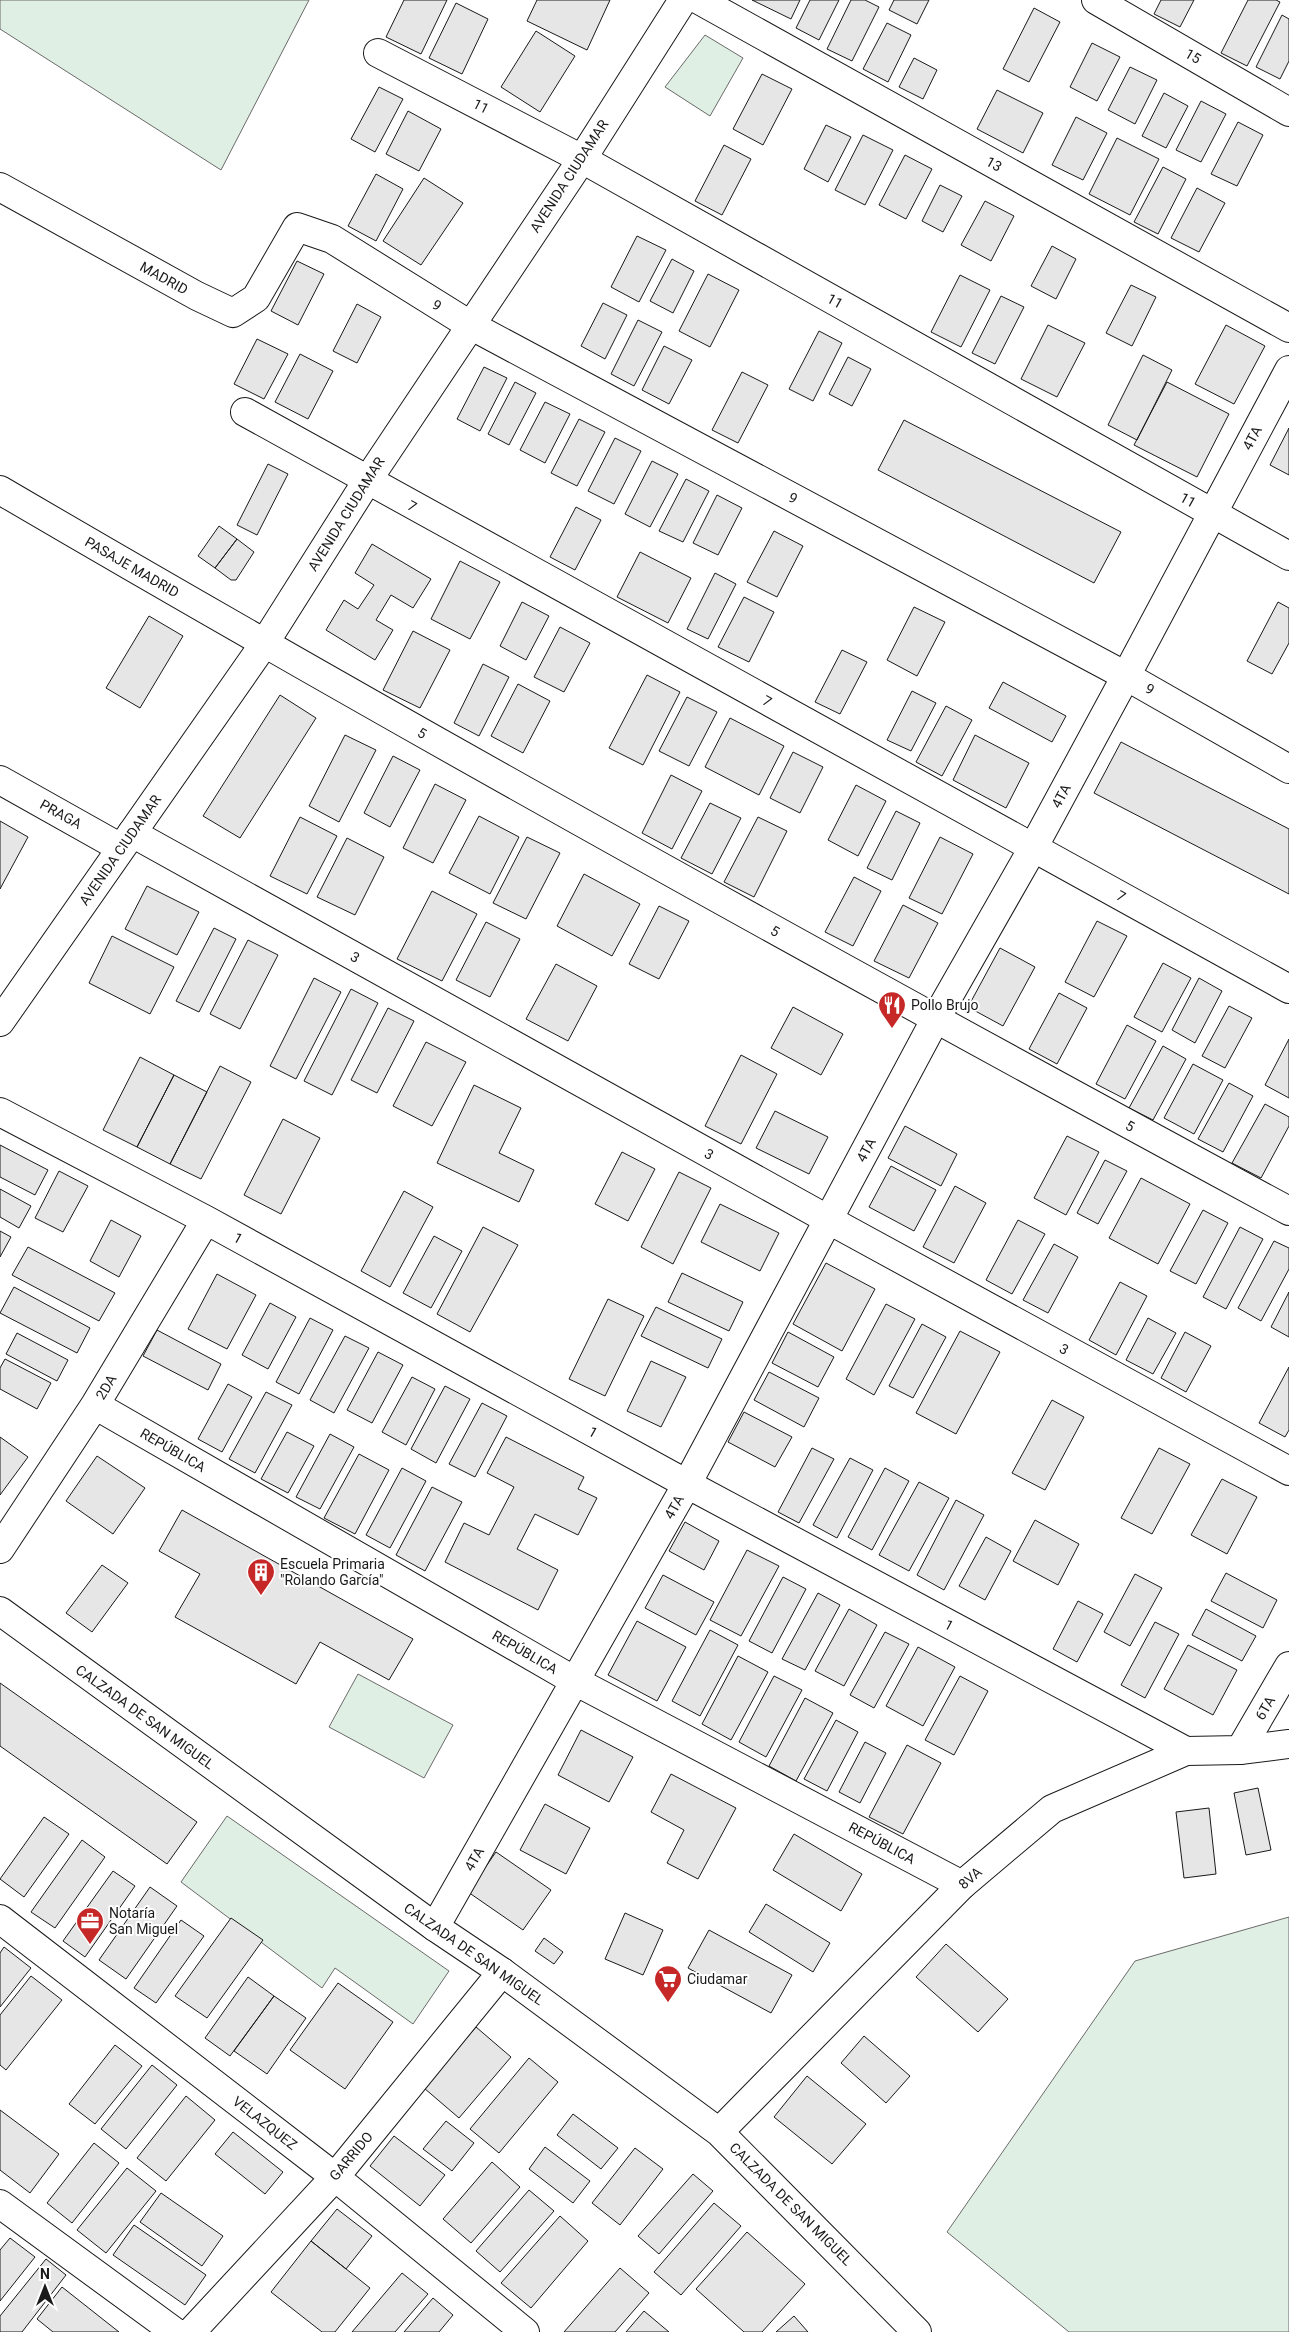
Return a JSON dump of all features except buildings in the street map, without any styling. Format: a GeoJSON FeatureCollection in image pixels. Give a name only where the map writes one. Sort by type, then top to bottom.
{"type":"FeatureCollection","features":[{"type":"Feature","properties":{"kind":"street","name":"AVENIDA CIUDAMAR"},"geometry":{"type":"LineString","coordinates":[[0,1022],[264,644],[367,481],[582,159],[683,0]]}},
{"type":"Feature","properties":{"kind":"street","name":"13"},"geometry":{"type":"LineString","coordinates":[[699,0],[1289,328]]}},
{"type":"Feature","properties":{"kind":"street","name":"15"},"geometry":{"type":"LineString","coordinates":[[1096,0],[1289,112]]}},
{"type":"Feature","properties":{"kind":"street","name":"11"},"geometry":{"type":"LineString","coordinates":[[378,53],[582,159],[1289,556]]}},
{"type":"Feature","properties":{"kind":"street","name":"MADRID"},"geometry":{"type":"LineString","coordinates":[[0,187],[197,296],[234,313],[256,298],[297,227]]}},
{"type":"Feature","properties":{"kind":"street","name":"9"},"geometry":{"type":"LineString","coordinates":[[297,227],[332,239],[470,325],[1126,676],[1289,769]]}},
{"type":"Feature","properties":{"kind":"street","name":"4TA"},"geometry":{"type":"LineString","coordinates":[[435,1927],[687,1484],[935,1020],[1033,848],[1289,370]]}},
{"type":"Feature","properties":{"kind":"street","name":"7"},"geometry":{"type":"LineString","coordinates":[[245,412],[1289,989]]}},
{"type":"Feature","properties":{"kind":"street","name":"PASAJE MADRID"},"geometry":{"type":"LineString","coordinates":[[0,490],[264,644]]}},
{"type":"Feature","properties":{"kind":"street","name":"5"},"geometry":{"type":"LineString","coordinates":[[264,644],[935,1020],[1289,1211]]}},
{"type":"Feature","properties":{"kind":"street","name":"PRAGA"},"geometry":{"type":"LineString","coordinates":[[0,780],[126,840]]}},
{"type":"Feature","properties":{"kind":"street","name":"3"},"geometry":{"type":"LineString","coordinates":[[126,840],[1289,1471]]}},
{"type":"Feature","properties":{"kind":"street","name":"1"},"geometry":{"type":"LineString","coordinates":[[0,1112],[206,1220],[687,1484],[1186,1752]]}},
{"type":"Feature","properties":{"kind":"street","name":"2DA"},"geometry":{"type":"LineString","coordinates":[[0,1549],[95,1405],[206,1220]]}},
{"type":"Feature","properties":{"kind":"street","name":"REPÚBLICA"},"geometry":{"type":"LineString","coordinates":[[95,1405],[576,1682],[962,1884]]}},
{"type":"Feature","properties":{"kind":"street","name":"CALZADA DE SAN MIGUEL"},"geometry":{"type":"LineString","coordinates":[[2,1616],[435,1927],[502,1972],[719,2132],[916,2332]]}},
{"type":"Feature","properties":{"kind":"street","name":"6TA"},"geometry":{"type":"LineString","coordinates":[[1240,1750],[1289,1666]]}},
{"type":"Feature","properties":{"kind":"street","name":"8VA"},"geometry":{"type":"LineString","coordinates":[[719,2132],[962,1884],[1052,1808],[1186,1752],[1240,1750],[1289,1744]]}},
{"type":"Feature","properties":{"kind":"street","name":"VELAZQUEZ"},"geometry":{"type":"LineString","coordinates":[[0,1919],[335,2177],[525,2332]]}},
{"type":"Feature","properties":{"kind":"street","name":"GARRIDO"},"geometry":{"type":"LineString","coordinates":[[191,2332],[335,2177],[502,1972]]}},
{"type":"Feature","properties":{"kind":"street"},"geometry":{"type":"LineString","coordinates":[[0,2204],[175,2332]]}},
{"type":"Feature","properties":{"kind":"green space"},"geometry":{"type":"Polygon","coordinates":[[[0,0],[309,0],[221,170],[0,29],[0,0]]]}},
{"type":"Feature","properties":{"kind":"green space"},"geometry":{"type":"Polygon","coordinates":[[[705,35],[743,58],[710,116],[665,87],[705,35]]]}},
{"type":"Feature","properties":{"kind":"green space"},"geometry":{"type":"Polygon","coordinates":[[[358,1674],[453,1725],[424,1778],[329,1727],[358,1674]]]}},
{"type":"Feature","properties":{"kind":"green space"},"geometry":{"type":"Polygon","coordinates":[[[227,1816],[449,1971],[413,2024],[335,1968],[322,1988],[181,1882],[227,1816]]]}},
{"type":"Feature","properties":{"kind":"green space"},"geometry":{"type":"Polygon","coordinates":[[[1289,1917],[1289,2332],[1069,2332],[947,2232],[1135,1961],[1289,1917]]]}},
{"type":"Feature","properties":{"kind":"place","name":"Pollo Brujo"},"geometry":{"type":"Point","coordinates":[892,1029]}},
{"type":"Feature","properties":{"kind":"place","name":"Escuela Primaria \"Rolando García\""},"geometry":{"type":"Point","coordinates":[261,1596]}},
{"type":"Feature","properties":{"kind":"place","name":"Notaría San Miguel"},"geometry":{"type":"Point","coordinates":[90,1945]}},
{"type":"Feature","properties":{"kind":"place","name":"Ciudamar"},"geometry":{"type":"Point","coordinates":[668,2003]}}]}
